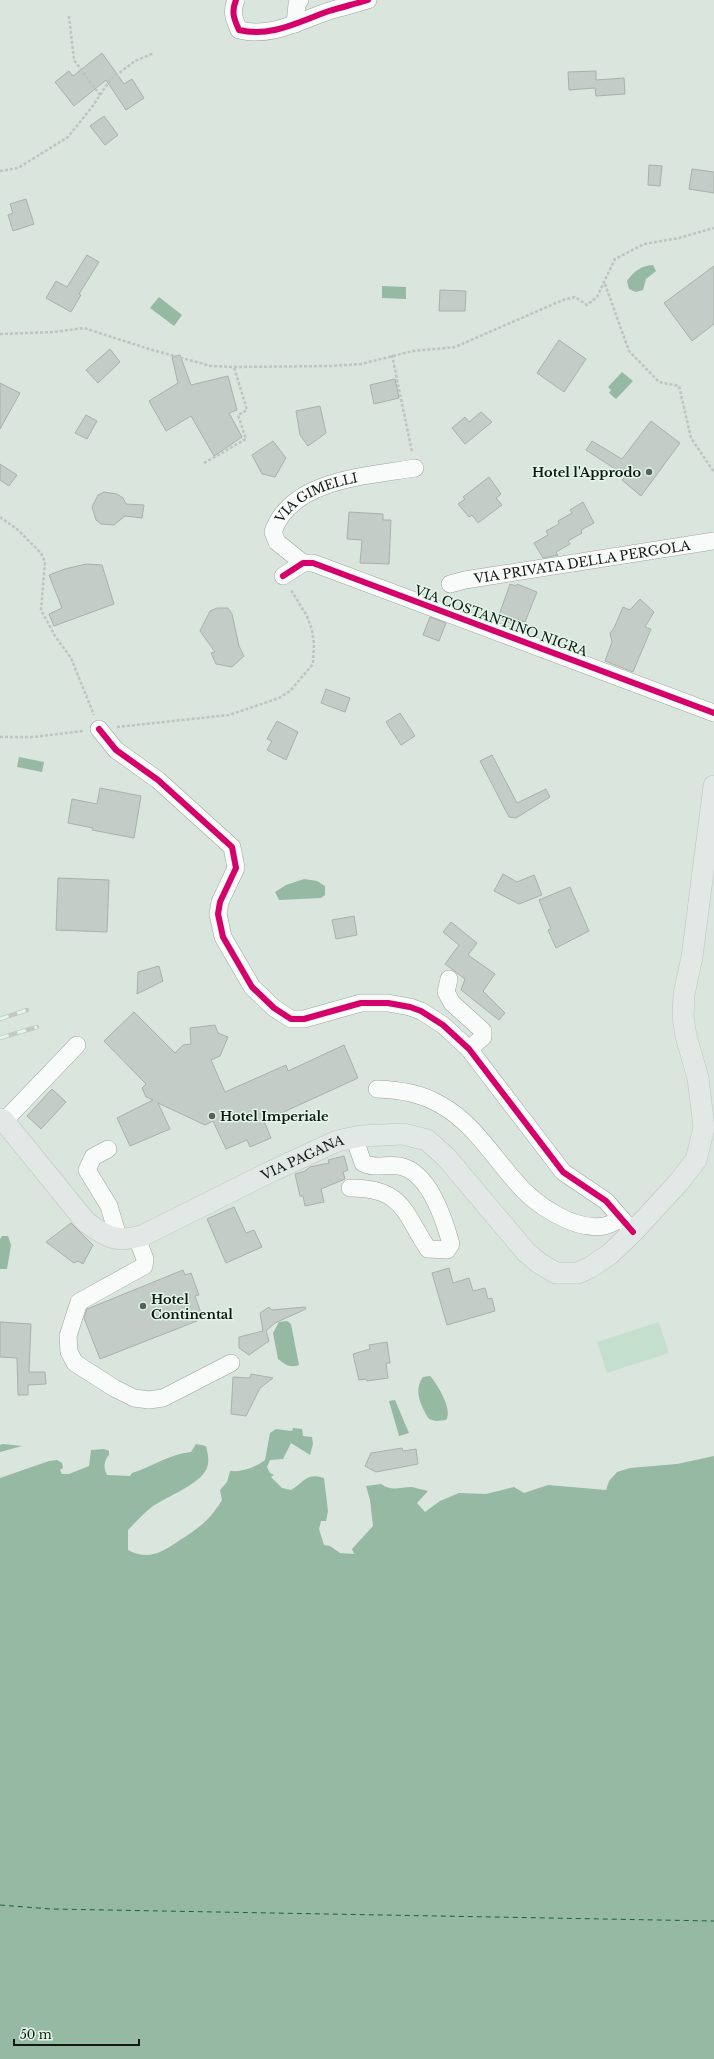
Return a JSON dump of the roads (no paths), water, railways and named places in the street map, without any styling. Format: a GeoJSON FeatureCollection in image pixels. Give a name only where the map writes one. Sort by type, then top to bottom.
{"type":"FeatureCollection","features":[{"type":"Feature","properties":{"kind":"main road","name":"VIA PAGANA"},"geometry":{"type":"LineString","coordinates":[[128,1239],[337,1141],[354,1137],[382,1134],[403,1134],[427,1140],[446,1157],[526,1252],[539,1263],[556,1273],[578,1273],[610,1254],[627,1225],[679,1182],[696,1160],[707,1141],[698,1078],[686,1036],[683,1017],[684,994],[692,956],[714,786]]}},
{"type":"Feature","properties":{"kind":"main road"},"geometry":{"type":"LineString","coordinates":[[2,1120],[86,1222],[103,1236],[128,1239]]}},
{"type":"Feature","properties":{"kind":"street"},"geometry":{"type":"LineString","coordinates":[[236,0],[233,6],[233,18],[239,30],[253,33],[281,29],[330,11],[368,0]]}},
{"type":"Feature","properties":{"kind":"street"},"geometry":{"type":"LineString","coordinates":[[295,24],[297,4],[300,0]]}},
{"type":"Feature","properties":{"kind":"street","name":"VIA GIMELLI"},"geometry":{"type":"LineString","coordinates":[[303,563],[277,542],[273,532],[277,518],[288,506],[303,496],[330,484],[415,468]]}},
{"type":"Feature","properties":{"kind":"street","name":"VIA PRIVATA DELLA PERGOLA"},"geometry":{"type":"LineString","coordinates":[[450,584],[465,580],[714,541]]}},
{"type":"Feature","properties":{"kind":"street","name":"VIA COSTANTINO NIGRA"},"geometry":{"type":"LineString","coordinates":[[303,563],[313,562],[714,712]]}},
{"type":"Feature","properties":{"kind":"street"},"geometry":{"type":"LineString","coordinates":[[283,576],[303,563]]}},
{"type":"Feature","properties":{"kind":"street"},"geometry":{"type":"LineString","coordinates":[[99,729],[116,750],[158,780],[232,847],[236,868],[220,902],[218,914],[221,930],[252,987],[274,1008],[291,1019],[304,1019],[361,1003],[388,1003],[410,1006],[421,1011],[443,1025],[470,1049],[563,1172],[606,1201],[627,1225]]}},
{"type":"Feature","properties":{"kind":"street"},"geometry":{"type":"LineString","coordinates":[[449,979],[446,992],[452,1003],[483,1031],[483,1037],[470,1049]]}},
{"type":"Feature","properties":{"kind":"street"},"geometry":{"type":"LineString","coordinates":[[2,1120],[77,1045]]}},
{"type":"Feature","properties":{"kind":"street"},"geometry":{"type":"LineString","coordinates":[[377,1089],[413,1093],[442,1105],[467,1124],[516,1183],[532,1197],[567,1221],[597,1226],[627,1225]]}},
{"type":"Feature","properties":{"kind":"street"},"geometry":{"type":"LineString","coordinates":[[350,1188],[363,1188],[386,1193],[400,1203],[428,1249],[447,1250],[451,1244],[444,1222],[427,1186],[415,1173],[405,1167],[392,1164],[367,1166],[363,1163],[354,1137]]}},
{"type":"Feature","properties":{"kind":"street"},"geometry":{"type":"LineString","coordinates":[[108,1149],[93,1157],[87,1170],[128,1239],[145,1258],[144,1266],[79,1302],[68,1336],[69,1352],[75,1363],[114,1388],[134,1398],[149,1400],[163,1398],[231,1363]]}},
{"type":"Feature","properties":{"kind":"railway"},"geometry":{"type":"LineString","coordinates":[[0,1019],[27,1010]]}},
{"type":"Feature","properties":{"kind":"railway"},"geometry":{"type":"LineString","coordinates":[[0,1038],[37,1027]]}},
{"type":"Feature","properties":{"kind":"place","name":"Hotel l'Approdo"},"geometry":{"type":"Point","coordinates":[649,472]}},
{"type":"Feature","properties":{"kind":"place","name":"Hotel Imperiale"},"geometry":{"type":"Point","coordinates":[212,1116]}},
{"type":"Feature","properties":{"kind":"place","name":"Hotel Continental"},"geometry":{"type":"Point","coordinates":[143,1306]}}]}
